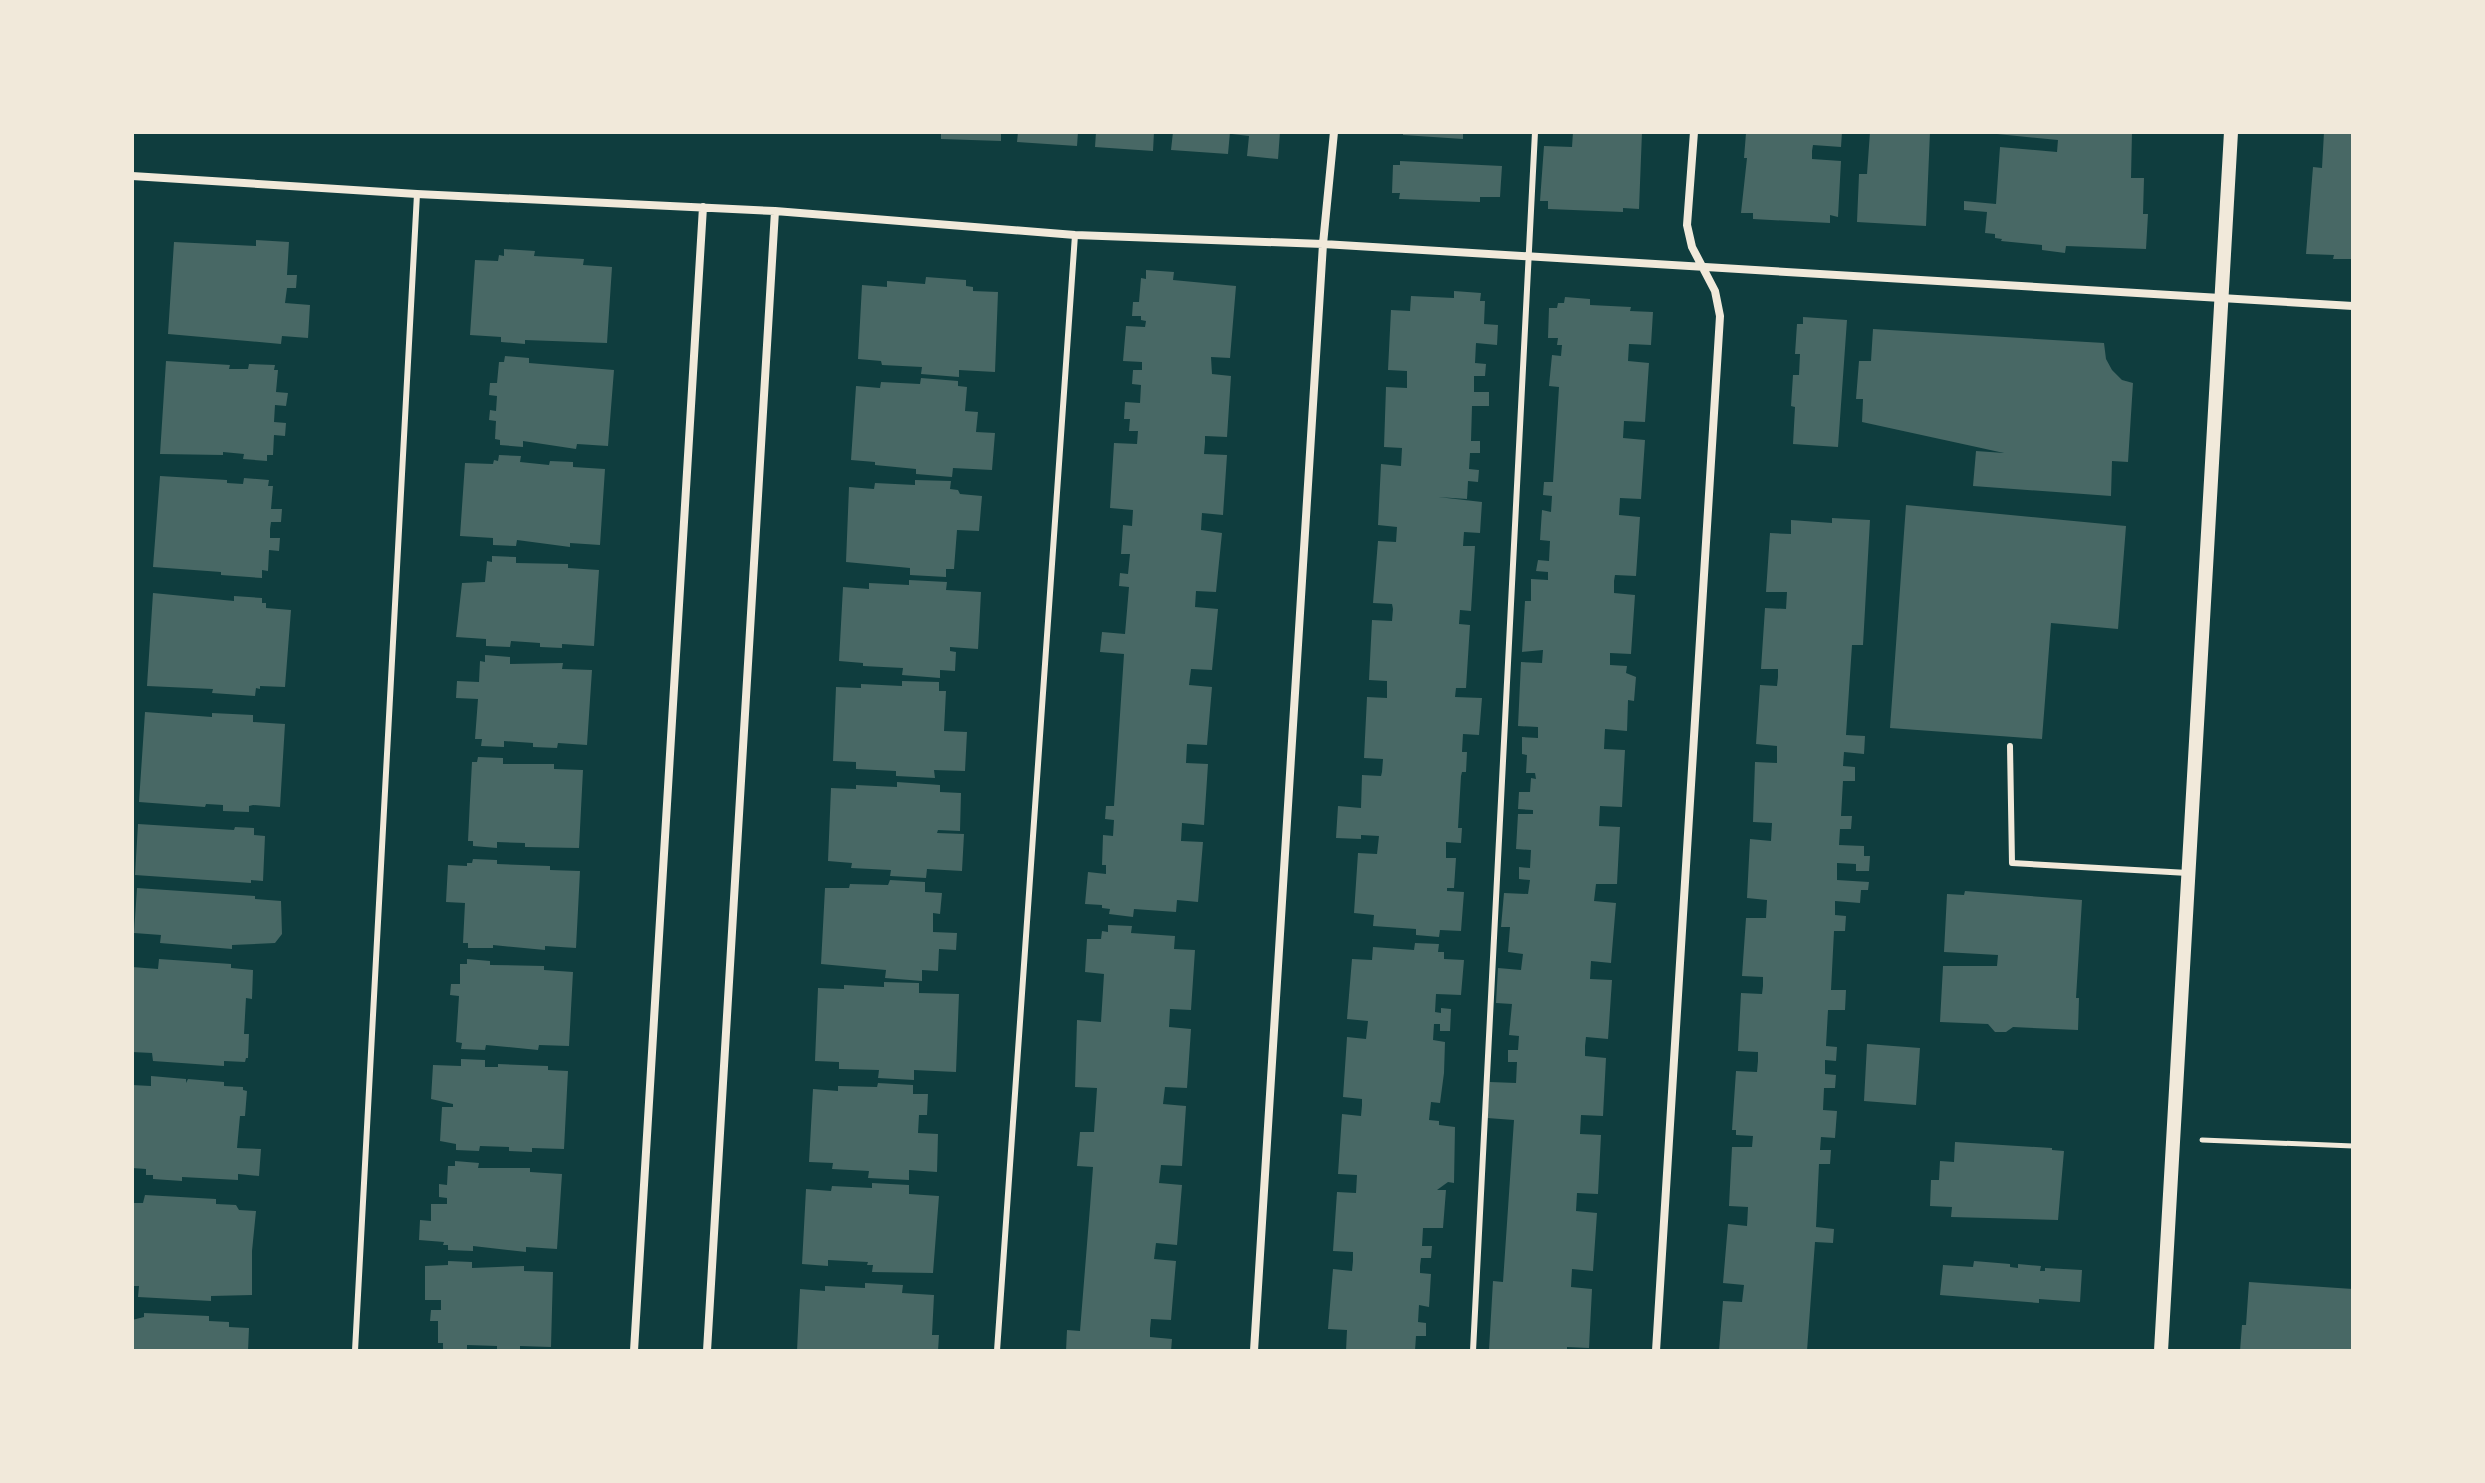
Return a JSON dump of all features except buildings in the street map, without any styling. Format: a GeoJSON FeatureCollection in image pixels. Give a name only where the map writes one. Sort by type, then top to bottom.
{"type":"FeatureCollection","features":[{"type":"Feature","properties":{"kind":"street"},"geometry":{"type":"LineString","coordinates":[[1254,1351],[1323,244],[1334,132]]}},
{"type":"Feature","properties":{"kind":"street"},"geometry":{"type":"LineString","coordinates":[[1656,1351],[1720,316],[1715,291],[1692,247],[1687,225],[1694,132]]}},
{"type":"Feature","properties":{"kind":"street"},"geometry":{"type":"LineString","coordinates":[[2161,1351],[2231,132]]}},
{"type":"Feature","properties":{"kind":"street"},"geometry":{"type":"LineString","coordinates":[[132,176],[417,194],[775,211],[1075,235],[1323,244],[2353,306]]}},
{"type":"Feature","properties":{"kind":"street"},"geometry":{"type":"LineString","coordinates":[[634,1351],[703,207]]}},
{"type":"Feature","properties":{"kind":"street"},"geometry":{"type":"LineString","coordinates":[[707,1351],[775,211]]}},
{"type":"Feature","properties":{"kind":"lane"},"geometry":{"type":"LineString","coordinates":[[1473,1351],[1535,132]]}},
{"type":"Feature","properties":{"kind":"lane"},"geometry":{"type":"LineString","coordinates":[[355,1351],[417,194]]}},
{"type":"Feature","properties":{"kind":"lane"},"geometry":{"type":"LineString","coordinates":[[997,1351],[1075,235]]}},
{"type":"Feature","properties":{"kind":"lane"},"geometry":{"type":"LineString","coordinates":[[2010,746],[2012,863],[2188,873]]}},
{"type":"Feature","properties":{"kind":"path"},"geometry":{"type":"LineString","coordinates":[[2173,1138],[2353,1146]]}}]}
